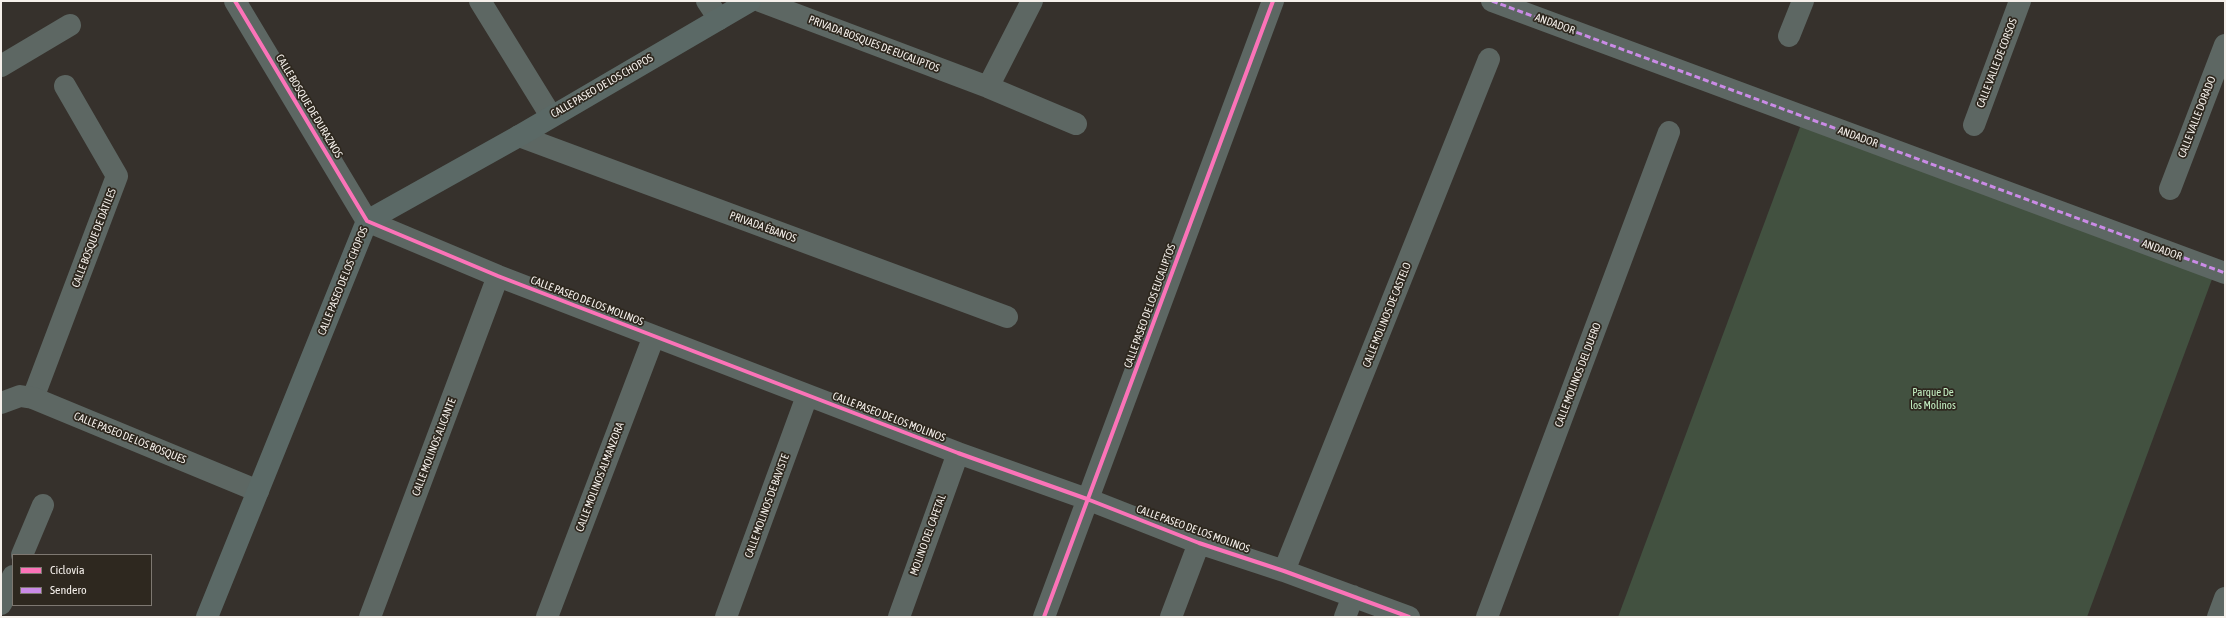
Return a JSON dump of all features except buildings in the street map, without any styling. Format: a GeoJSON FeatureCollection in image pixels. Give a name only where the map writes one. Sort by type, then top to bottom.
{"type":"FeatureCollection","features":[{"type":"Feature","properties":{"kind":"main road","name":"CALLE PASEO DE LOS CHOPOS"},"geometry":{"type":"LineString","coordinates":[[207,617],[367,221],[519,136],[713,10],[750,1]]}},
{"type":"Feature","properties":{"kind":"street","name":"CALLE BOSQUE DE DURAZNOS"},"geometry":{"type":"LineString","coordinates":[[235,1],[367,221]]}},
{"type":"Feature","properties":{"kind":"street"},"geometry":{"type":"LineString","coordinates":[[480,1],[551,116]]}},
{"type":"Feature","properties":{"kind":"street","name":"PRIVADA BOSQUES DE EUCALIPTOS"},"geometry":{"type":"LineString","coordinates":[[760,1],[988,86],[1076,124]]}},
{"type":"Feature","properties":{"kind":"street"},"geometry":{"type":"LineString","coordinates":[[988,86],[1032,1]]}},
{"type":"Feature","properties":{"kind":"street","name":"CALLE PASEO DE LOS EUCALIPTOS"},"geometry":{"type":"LineString","coordinates":[[1044,617],[1273,1]]}},
{"type":"Feature","properties":{"kind":"street","name":"ANDADOR"},"geometry":{"type":"LineString","coordinates":[[1492,1],[2225,273]]}},
{"type":"Feature","properties":{"kind":"street"},"geometry":{"type":"LineString","coordinates":[[1789,36],[1802,1]]}},
{"type":"Feature","properties":{"kind":"street","name":"CALLE VALLE DE CORSOS"},"geometry":{"type":"LineString","coordinates":[[1974,125],[2020,1]]}},
{"type":"Feature","properties":{"kind":"street"},"geometry":{"type":"LineString","coordinates":[[1,66],[70,25]]}},
{"type":"Feature","properties":{"kind":"street","name":"CALLE VALLE DORADO"},"geometry":{"type":"LineString","coordinates":[[2170,190],[2225,44]]}},
{"type":"Feature","properties":{"kind":"street","name":"CALLE MOLINOS DE CASTELO"},"geometry":{"type":"LineString","coordinates":[[1284,571],[1489,59]]}},
{"type":"Feature","properties":{"kind":"street","name":"CALLE BOSQUE DE DÁTILES"},"geometry":{"type":"LineString","coordinates":[[33,398],[118,176],[65,86]]}},
{"type":"Feature","properties":{"kind":"street","name":"CALLE MOLINOS DEL DUERO"},"geometry":{"type":"LineString","coordinates":[[1486,617],[1669,132]]}},
{"type":"Feature","properties":{"kind":"street","name":"PRIVADA ÉBANOS"},"geometry":{"type":"LineString","coordinates":[[519,136],[1006,317]]}},
{"type":"Feature","properties":{"kind":"street","name":"CALLE PASEO DE LOS MOLINOS"},"geometry":{"type":"LineString","coordinates":[[367,221],[498,276],[807,396],[958,453],[1087,499],[1199,543],[1284,571],[1409,617]]}},
{"type":"Feature","properties":{"kind":"street","name":"CALLE MOLINOS ALICANTE"},"geometry":{"type":"LineString","coordinates":[[370,617],[498,276]]}},
{"type":"Feature","properties":{"kind":"street","name":"CALLE MOLINOS ALMANZORA"},"geometry":{"type":"LineString","coordinates":[[547,617],[654,336]]}},
{"type":"Feature","properties":{"kind":"street","name":"CALLE PASEO DE LOS BOSQUES"},"geometry":{"type":"LineString","coordinates":[[3,397],[20,396],[33,398],[258,491]]}},
{"type":"Feature","properties":{"kind":"street","name":"CALLE MOLINOS DE BAVISTE"},"geometry":{"type":"LineString","coordinates":[[726,617],[807,396]]}},
{"type":"Feature","properties":{"kind":"street","name":"MOLINO DEL CAFETAL"},"geometry":{"type":"LineString","coordinates":[[899,617],[958,453]]}},
{"type":"Feature","properties":{"kind":"street"},"geometry":{"type":"LineString","coordinates":[[22,554],[43,505]]}},
{"type":"Feature","properties":{"kind":"street"},"geometry":{"type":"LineString","coordinates":[[1171,617],[1199,543]]}},
{"type":"Feature","properties":{"kind":"street"},"geometry":{"type":"LineString","coordinates":[[1,604],[12,578]]}},
{"type":"Feature","properties":{"kind":"street"},"geometry":{"type":"LineString","coordinates":[[1345,617],[1352,596]]}},
{"type":"Feature","properties":{"kind":"street"},"geometry":{"type":"LineString","coordinates":[[2218,617],[2225,598]]}},
{"type":"Feature","properties":{"kind":"green space","name":"Parque De los Molinos"},"geometry":{"type":"Polygon","coordinates":[[[1803,119],[2215,271],[2087,617],[1618,617],[1803,119]]]}},
{"type":"Feature","properties":{"kind":"marked path"},"geometry":{"type":"LineString","coordinates":[[1492,1],[2225,273]]}},
{"type":"Feature","properties":{"kind":"cycle path"},"geometry":{"type":"LineString","coordinates":[[235,1],[367,221],[498,276],[958,453],[1087,499],[1199,543],[1284,571],[1409,617]]}},
{"type":"Feature","properties":{"kind":"cycle path"},"geometry":{"type":"LineString","coordinates":[[1044,617],[1273,1]]}}]}
